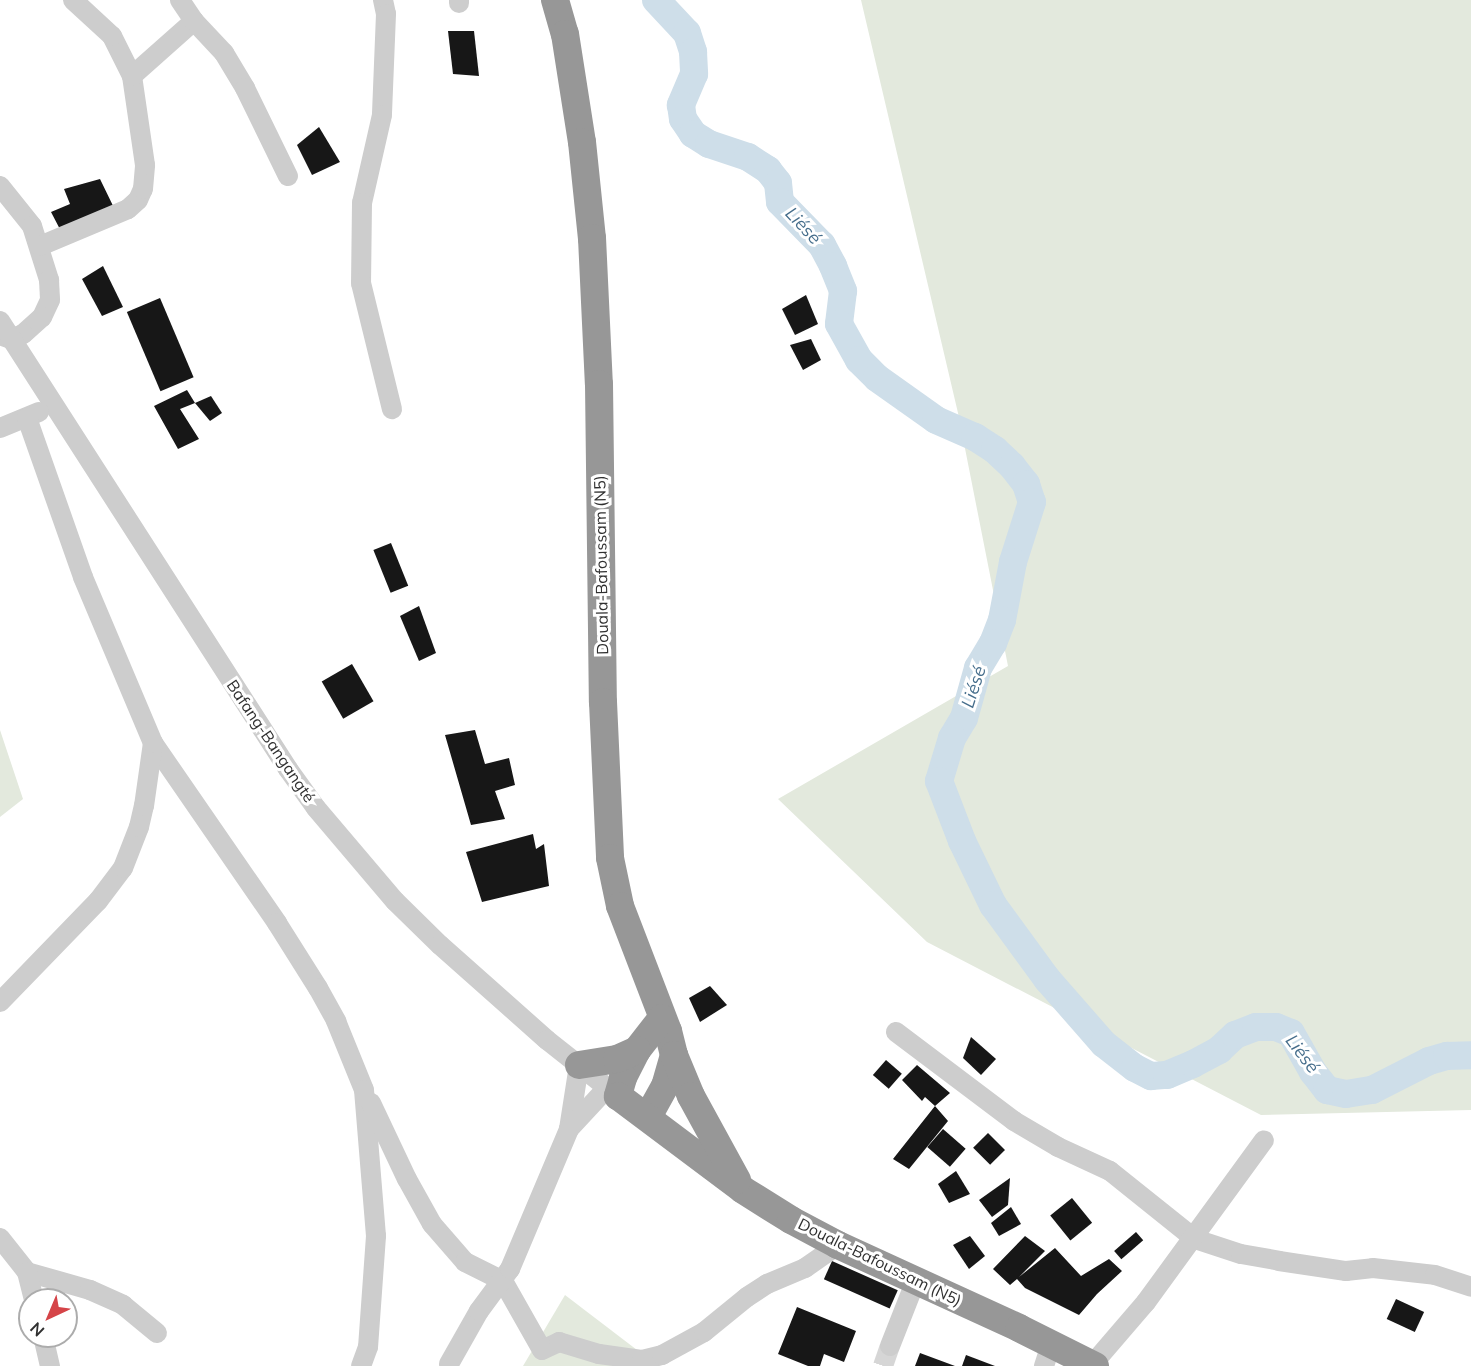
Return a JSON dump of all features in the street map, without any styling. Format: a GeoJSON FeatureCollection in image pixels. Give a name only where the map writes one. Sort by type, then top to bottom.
{"type":"FeatureCollection","features":[{"type":"Feature","properties":{"kind":"highway","name":"Douala-Bafoussam (N5)"},"geometry":{"type":"LineString","coordinates":[[555,0],[565,34],[582,142],[591,238],[599,384],[603,702],[610,858],[620,906],[674,1055],[691,1096],[743,1190]]}},
{"type":"Feature","properties":{"kind":"highway"},"geometry":{"type":"LineString","coordinates":[[613,1092],[637,1050],[662,1018]]}},
{"type":"Feature","properties":{"kind":"highway"},"geometry":{"type":"LineString","coordinates":[[579,1065],[617,1059],[637,1050]]}},
{"type":"Feature","properties":{"kind":"highway"},"geometry":{"type":"LineString","coordinates":[[648,1117],[665,1086],[674,1055]]}},
{"type":"Feature","properties":{"kind":"highway","name":"Douala-Bafoussam (N5)"},"geometry":{"type":"LineString","coordinates":[[613,1092],[743,1190],[838,1245],[916,1280],[1047,1355],[1092,1366]]}},
{"type":"Feature","properties":{"kind":"street"},"geometry":{"type":"LineString","coordinates":[[40,246],[128,209],[138,200],[143,189],[145,165],[132,76],[112,36],[73,0]]}},
{"type":"Feature","properties":{"kind":"street"},"geometry":{"type":"LineString","coordinates":[[180,0],[194,21],[224,53],[245,88],[288,176]]}},
{"type":"Feature","properties":{"kind":"street"},"geometry":{"type":"LineString","coordinates":[[383,0],[386,14],[382,115],[362,203],[361,284],[392,409]]}},
{"type":"Feature","properties":{"kind":"street"},"geometry":{"type":"LineString","coordinates":[[132,76],[194,21]]}},
{"type":"Feature","properties":{"kind":"street"},"geometry":{"type":"LineString","coordinates":[[0,186],[19,207],[40,246],[49,280],[50,300],[42,317],[23,334],[5,337]]}},
{"type":"Feature","properties":{"kind":"street","name":"Bafang-Bangangté"},"geometry":{"type":"LineString","coordinates":[[0,321],[5,337],[288,769],[316,808],[395,901],[501,1000],[613,1092]]}},
{"type":"Feature","properties":{"kind":"street"},"geometry":{"type":"LineString","coordinates":[[0,428],[52,406]]}},
{"type":"Feature","properties":{"kind":"street"},"geometry":{"type":"LineString","coordinates":[[27,418],[83,576],[153,742],[277,922],[318,988],[336,1021],[364,1090],[407,1179],[446,1244],[465,1263],[503,1281],[540,1349],[551,1344],[565,1342],[599,1354],[642,1360],[680,1347],[704,1332],[747,1296],[767,1284],[805,1268],[838,1245]]}},
{"type":"Feature","properties":{"kind":"street"},"geometry":{"type":"LineString","coordinates":[[0,1002],[98,901],[123,868],[144,807],[153,742]]}},
{"type":"Feature","properties":{"kind":"street"},"geometry":{"type":"LineString","coordinates":[[896,1032],[1014,1121],[1058,1147],[1110,1171],[1195,1239],[1241,1254],[1279,1261],[1346,1271],[1373,1268],[1434,1275],[1471,1287]]}},
{"type":"Feature","properties":{"kind":"street"},"geometry":{"type":"LineString","coordinates":[[449,1364],[478,1311],[503,1281],[569,1129],[579,1065]]}},
{"type":"Feature","properties":{"kind":"street"},"geometry":{"type":"LineString","coordinates":[[361,1366],[368,1347],[376,1236],[364,1090]]}},
{"type":"Feature","properties":{"kind":"street"},"geometry":{"type":"LineString","coordinates":[[569,1129],[613,1092]]}},
{"type":"Feature","properties":{"kind":"street"},"geometry":{"type":"LineString","coordinates":[[1092,1366],[1195,1239],[1230,1184],[1264,1140]]}},
{"type":"Feature","properties":{"kind":"street"},"geometry":{"type":"LineString","coordinates":[[0,1238],[27,1272],[31,1288]]}},
{"type":"Feature","properties":{"kind":"street"},"geometry":{"type":"LineString","coordinates":[[27,1272],[90,1290],[123,1305],[157,1333]]}},
{"type":"Feature","properties":{"kind":"street"},"geometry":{"type":"LineString","coordinates":[[890,1346],[916,1280]]}},
{"type":"Feature","properties":{"kind":"street"},"geometry":{"type":"LineString","coordinates":[[46,1348],[50,1366]]}},
{"type":"Feature","properties":{"kind":"shaded area"},"geometry":{"type":"Polygon","coordinates":[[[861,0],[1471,0],[1471,1110],[1261,1115],[927,942],[778,799],[1008,666],[958,413],[861,0]]]}},
{"type":"Feature","properties":{"kind":"shaded area"},"geometry":{"type":"Polygon","coordinates":[[[0,730],[23,799],[0,817],[0,730]]]}},
{"type":"Feature","properties":{"kind":"shaded area"},"geometry":{"type":"Polygon","coordinates":[[[565,1295],[658,1366],[523,1366],[565,1295]]]}},
{"type":"Feature","properties":{"kind":"building"},"geometry":{"type":"Polygon","coordinates":[[[448,31],[474,31],[479,76],[453,74],[448,31]]]}},
{"type":"Feature","properties":{"kind":"building"},"geometry":{"type":"Polygon","coordinates":[[[319,127],[340,162],[312,175],[297,145],[319,127]]]}},
{"type":"Feature","properties":{"kind":"building"},"geometry":{"type":"Polygon","coordinates":[[[100,179],[117,214],[64,237],[51,212],[70,204],[64,189],[100,179]]]}},
{"type":"Feature","properties":{"kind":"building"},"geometry":{"type":"Polygon","coordinates":[[[103,266],[123,307],[102,316],[82,279],[103,266]]]}},
{"type":"Feature","properties":{"kind":"building"},"geometry":{"type":"Polygon","coordinates":[[[806,295],[818,324],[795,335],[782,309],[806,295]]]}},
{"type":"Feature","properties":{"kind":"building"},"geometry":{"type":"Polygon","coordinates":[[[160,298],[194,377],[160,391],[127,312],[160,298]]]}},
{"type":"Feature","properties":{"kind":"building"},"geometry":{"type":"Polygon","coordinates":[[[811,339],[821,360],[803,370],[790,345],[811,339]]]}},
{"type":"Feature","properties":{"kind":"building"},"geometry":{"type":"Polygon","coordinates":[[[187,390],[195,403],[180,409],[199,439],[178,449],[154,406],[187,390]]]}},
{"type":"Feature","properties":{"kind":"building"},"geometry":{"type":"Polygon","coordinates":[[[211,396],[222,413],[210,421],[195,403],[211,396]]]}},
{"type":"Feature","properties":{"kind":"building"},"geometry":{"type":"Polygon","coordinates":[[[391,543],[408,586],[391,593],[373,550],[391,543]]]}},
{"type":"Feature","properties":{"kind":"building"},"geometry":{"type":"Polygon","coordinates":[[[419,606],[436,653],[419,661],[400,616],[419,606]]]}},
{"type":"Feature","properties":{"kind":"building"},"geometry":{"type":"Polygon","coordinates":[[[352,664],[374,701],[343,719],[322,682],[352,664]]]}},
{"type":"Feature","properties":{"kind":"building"},"geometry":{"type":"Polygon","coordinates":[[[475,730],[485,764],[509,758],[515,785],[495,791],[505,819],[471,825],[445,735],[475,730]]]}},
{"type":"Feature","properties":{"kind":"building"},"geometry":{"type":"Polygon","coordinates":[[[533,834],[536,849],[544,844],[549,886],[482,902],[466,852],[533,834]]]}},
{"type":"Feature","properties":{"kind":"building"},"geometry":{"type":"Polygon","coordinates":[[[710,986],[727,1005],[700,1022],[689,998],[710,986]]]}},
{"type":"Feature","properties":{"kind":"building"},"geometry":{"type":"Polygon","coordinates":[[[971,1037],[996,1059],[981,1075],[963,1058],[971,1037]]]}},
{"type":"Feature","properties":{"kind":"building"},"geometry":{"type":"Polygon","coordinates":[[[886,1060],[902,1074],[889,1089],[873,1075],[886,1060]]]}},
{"type":"Feature","properties":{"kind":"building"},"geometry":{"type":"Polygon","coordinates":[[[917,1065],[950,1093],[935,1106],[925,1097],[922,1101],[902,1080],[917,1065]]]}},
{"type":"Feature","properties":{"kind":"building"},"geometry":{"type":"Polygon","coordinates":[[[935,1106],[948,1121],[909,1169],[893,1159],[935,1106]]]}},
{"type":"Feature","properties":{"kind":"building"},"geometry":{"type":"Polygon","coordinates":[[[943,1129],[966,1149],[950,1167],[927,1147],[943,1129]]]}},
{"type":"Feature","properties":{"kind":"building"},"geometry":{"type":"Polygon","coordinates":[[[988,1133],[1005,1150],[990,1165],[973,1148],[988,1133]]]}},
{"type":"Feature","properties":{"kind":"building"},"geometry":{"type":"Polygon","coordinates":[[[956,1171],[970,1194],[949,1203],[938,1184],[956,1171]]]}},
{"type":"Feature","properties":{"kind":"building"},"geometry":{"type":"Polygon","coordinates":[[[1010,1178],[1008,1205],[992,1217],[979,1200],[1010,1178]]]}},
{"type":"Feature","properties":{"kind":"building"},"geometry":{"type":"Polygon","coordinates":[[[1072,1198],[1092,1223],[1070,1240],[1050,1216],[1072,1198]]]}},
{"type":"Feature","properties":{"kind":"building"},"geometry":{"type":"Polygon","coordinates":[[[1011,1207],[1021,1224],[999,1236],[991,1223],[1011,1207]]]}},
{"type":"Feature","properties":{"kind":"building"},"geometry":{"type":"Polygon","coordinates":[[[1136,1232],[1143,1240],[1121,1259],[1114,1251],[1136,1232]]]}},
{"type":"Feature","properties":{"kind":"building"},"geometry":{"type":"Polygon","coordinates":[[[970,1236],[985,1256],[969,1269],[953,1245],[970,1236]]]}},
{"type":"Feature","properties":{"kind":"building"},"geometry":{"type":"Polygon","coordinates":[[[1025,1236],[1045,1251],[1019,1277],[1055,1248],[1081,1276],[1109,1259],[1122,1271],[1097,1294],[1079,1315],[1025,1288],[1017,1279],[1010,1285],[993,1269],[1025,1236]]]}},
{"type":"Feature","properties":{"kind":"building"},"geometry":{"type":"Polygon","coordinates":[[[832,1261],[898,1290],[890,1309],[824,1279],[832,1261]]]}},
{"type":"Feature","properties":{"kind":"building"},"geometry":{"type":"Polygon","coordinates":[[[1396,1299],[1424,1312],[1415,1332],[1387,1319],[1396,1299]]]}},
{"type":"Feature","properties":{"kind":"building"},"geometry":{"type":"Polygon","coordinates":[[[797,1307],[856,1331],[844,1362],[824,1354],[820,1366],[808,1366],[778,1354],[797,1307]]]}},
{"type":"Feature","properties":{"kind":"building"},"geometry":{"type":"Polygon","coordinates":[[[920,1353],[955,1366],[915,1366],[920,1353]]]}},
{"type":"Feature","properties":{"kind":"building"},"geometry":{"type":"Polygon","coordinates":[[[966,1355],[995,1366],[962,1366],[966,1355]]]}},
{"type":"Feature","properties":{"kind":"waterway","name":"Liésé"},"geometry":{"type":"LineString","coordinates":[[656,0],[687,33],[693,52],[694,74],[681,105],[683,119],[693,134],[709,144],[748,157],[768,170],[778,183],[780,202],[822,245],[833,266],[843,291],[839,324],[859,360],[877,378],[936,420],[975,437],[995,450],[1026,484],[1032,502],[1013,562],[1002,620],[993,643],[978,668],[964,718],[952,738],[939,781],[962,841],[993,905],[1047,979],[1104,1044],[1135,1068],[1151,1076],[1167,1075],[1193,1064],[1219,1050],[1235,1035],[1256,1027],[1276,1027],[1291,1033],[1313,1072],[1327,1090],[1346,1094],[1372,1090],[1429,1061],[1447,1056],[1471,1055]]}},
{"type":"Feature","properties":{"kind":"tunnel"},"geometry":{"type":"LineString","coordinates":[[883,1366],[890,1346]]}}]}
